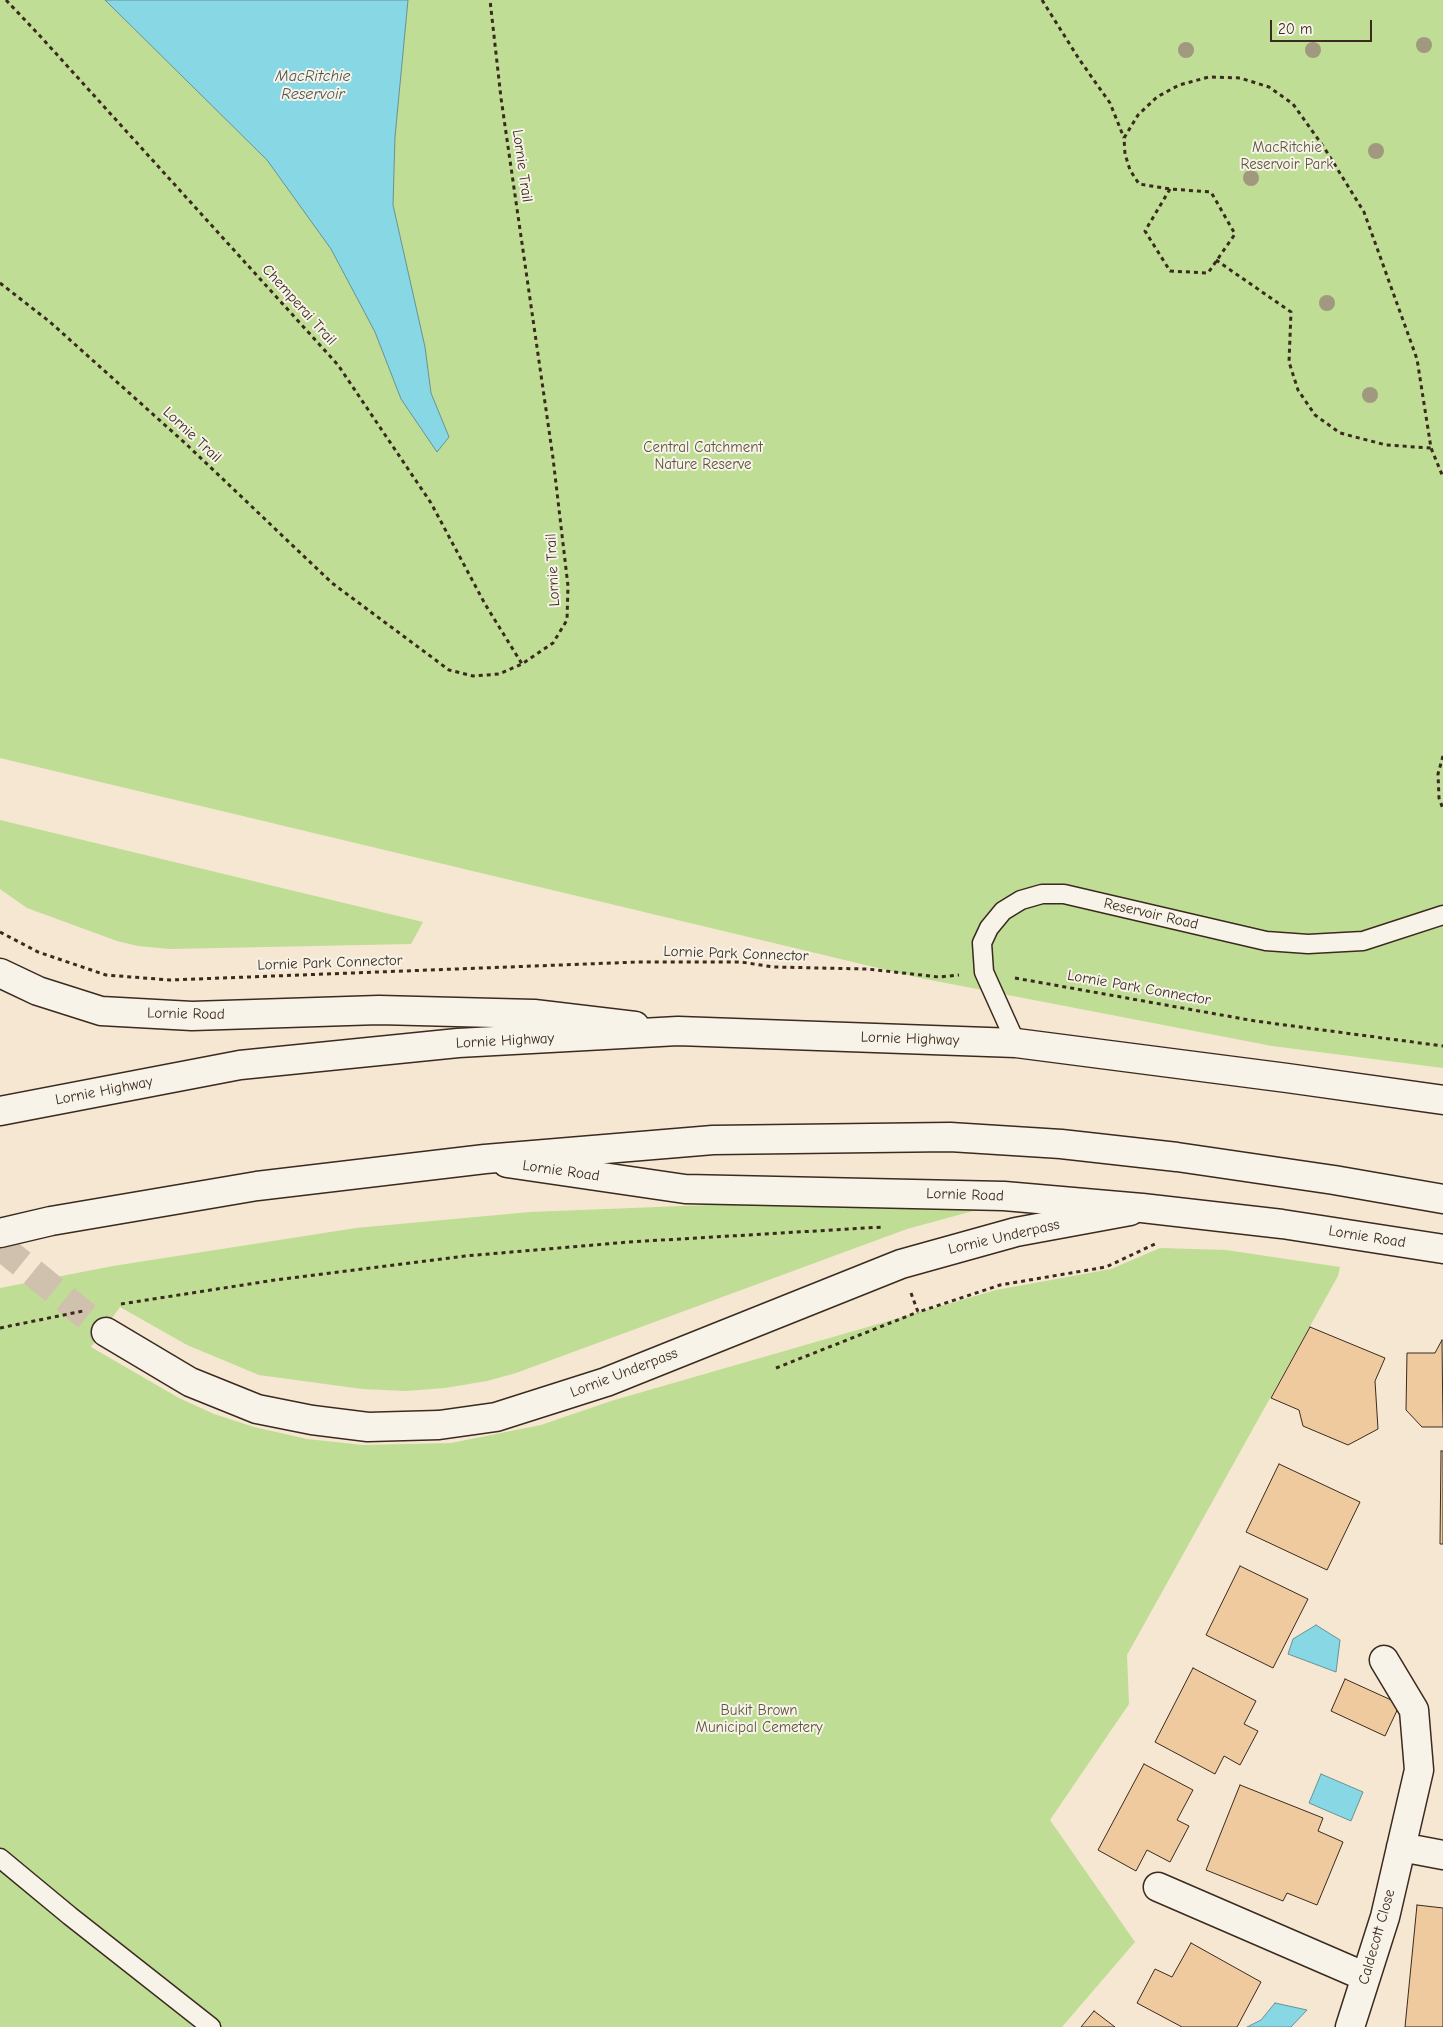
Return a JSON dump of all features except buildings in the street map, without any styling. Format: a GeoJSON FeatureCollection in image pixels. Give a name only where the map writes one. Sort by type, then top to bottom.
{"type":"FeatureCollection","features":[{"type":"Feature","properties":{"kind":"main road","name":"Lornie Road"},"geometry":{"type":"LineString","coordinates":[[0,973],[38,991],[101,1011],[192,1016],[379,1010],[534,1014],[678,1031]]}},
{"type":"Feature","properties":{"kind":"main road","name":"Lornie Highway"},"geometry":{"type":"LineString","coordinates":[[0,1111],[240,1065],[458,1043],[678,1031],[1016,1043]]}},
{"type":"Feature","properties":{"kind":"main road"},"geometry":{"type":"LineString","coordinates":[[1016,1043],[1443,1100]]}},
{"type":"Feature","properties":{"kind":"main road"},"geometry":{"type":"LineString","coordinates":[[0,1233],[52,1221],[257,1186],[486,1159],[713,1140],[950,1137],[1061,1144],[1177,1157],[1334,1180],[1443,1199]]}},
{"type":"Feature","properties":{"kind":"main road","name":"Lornie Road"},"geometry":{"type":"LineString","coordinates":[[486,1159],[684,1189],[1004,1196],[1142,1208],[1282,1224],[1443,1249]]}},
{"type":"Feature","properties":{"kind":"main road","name":"Lornie Underpass"},"geometry":{"type":"LineString","coordinates":[[106,1332],[190,1382],[257,1409],[312,1420],[368,1426],[439,1425],[496,1417],[606,1382],[901,1264],[1016,1232],[1142,1208]]}},
{"type":"Feature","properties":{"kind":"main road","name":"Caldecott Close"},"geometry":{"type":"LineString","coordinates":[[1350,2027],[1385,1917],[1419,1770],[1414,1710],[1384,1660]]}},
{"type":"Feature","properties":{"kind":"main road"},"geometry":{"type":"LineString","coordinates":[[1402,1847],[1443,1855]]}},
{"type":"Feature","properties":{"kind":"main road"},"geometry":{"type":"LineString","coordinates":[[1158,1888],[1366,1977]]}},
{"type":"Feature","properties":{"kind":"lane","name":"Reservoir Road"},"geometry":{"type":"LineString","coordinates":[[1016,1043],[984,972],[982,943],[989,928],[1003,911],[1021,900],[1042,894],[1064,894],[1266,941],[1308,944],[1362,941],[1443,915]]}},
{"type":"Feature","properties":{"kind":"lane"},"geometry":{"type":"LineString","coordinates":[[0,1858],[70,1916],[211,2027]]}},
{"type":"Feature","properties":{"kind":"path","name":"Chemperai Trail"},"geometry":{"type":"LineString","coordinates":[[6,0],[338,365],[431,502],[485,604],[522,664]]}},
{"type":"Feature","properties":{"kind":"path","name":"Lornie Trail"},"geometry":{"type":"LineString","coordinates":[[0,284],[50,322],[185,443],[332,583],[449,670],[473,676],[499,674],[522,664],[553,643],[567,620],[568,586],[554,468],[501,98],[490,0]]}},
{"type":"Feature","properties":{"kind":"path"},"geometry":{"type":"LineString","coordinates":[[1042,0],[1079,59],[1110,103],[1124,138],[1125,154],[1130,170],[1139,184],[1170,190],[1211,192],[1235,234],[1208,273],[1170,271],[1144,231],[1170,190]]}},
{"type":"Feature","properties":{"kind":"path"},"geometry":{"type":"LineString","coordinates":[[1124,138],[1138,116],[1157,97],[1180,85],[1209,77],[1240,78],[1269,87],[1293,104],[1325,149],[1364,212],[1417,359],[1431,448],[1443,477]]}},
{"type":"Feature","properties":{"kind":"path"},"geometry":{"type":"LineString","coordinates":[[1216,260],[1291,312],[1289,362],[1298,390],[1315,415],[1340,433],[1386,445],[1431,448]]}},
{"type":"Feature","properties":{"kind":"path"},"geometry":{"type":"LineString","coordinates":[[1443,756],[1438,774],[1439,798],[1443,809]]}},
{"type":"Feature","properties":{"kind":"path","name":"Lornie Park Connector"},"geometry":{"type":"LineString","coordinates":[[0,932],[38,952],[106,974],[170,980],[638,962],[741,962],[773,967],[867,969],[939,977],[984,972],[1255,1021],[1443,1046]]}},
{"type":"Feature","properties":{"kind":"path"},"geometry":{"type":"LineString","coordinates":[[113,1305],[275,1280],[465,1256],[756,1233],[890,1227],[918,1312]]}},
{"type":"Feature","properties":{"kind":"path"},"geometry":{"type":"LineString","coordinates":[[776,1368],[918,1312],[1000,1285],[1106,1267],[1158,1243],[1167,1243]]}},
{"type":"Feature","properties":{"kind":"path"},"geometry":{"type":"LineString","coordinates":[[0,1328],[85,1311]]}},
{"type":"Feature","properties":{"kind":"green space","name":"Central Catchment Nature Reserve"},"geometry":{"type":"Polygon","coordinates":[[[0,0],[1443,0],[1443,1068],[1272,1046],[920,978],[0,758],[0,0]]]}},
{"type":"Feature","properties":{"kind":"green space"},"geometry":{"type":"Polygon","coordinates":[[[0,820],[423,922],[411,944],[169,949],[138,946],[117,941],[27,908],[0,889],[0,820]]]}},
{"type":"Feature","properties":{"kind":"green space","name":"Bukit Brown Municipal Cemetery"},"geometry":{"type":"Polygon","coordinates":[[[903,1202],[984,1208],[907,1229],[516,1373],[487,1381],[445,1388],[406,1391],[362,1389],[259,1375],[187,1345],[120,1307],[91,1347],[179,1398],[214,1414],[254,1427],[307,1439],[363,1445],[451,1443],[541,1425],[611,1401],[996,1290],[1111,1269],[1160,1248],[1226,1250],[1340,1267],[1338,1276],[1127,1655],[1129,1704],[1050,1820],[1135,1942],[1062,2027],[0,2027],[0,1288],[113,1266],[356,1228],[530,1212],[733,1204],[903,1202]]]}},
{"type":"Feature","properties":{"kind":"water","name":"MacRitchie Reservoir"},"geometry":{"type":"Polygon","coordinates":[[[105,0],[408,0],[395,137],[393,205],[425,347],[431,393],[449,437],[437,452],[401,399],[375,332],[331,249],[267,160],[105,0]]]}},
{"type":"Feature","properties":{"kind":"water"},"geometry":{"type":"Polygon","coordinates":[[[1316,1625],[1340,1640],[1336,1672],[1288,1654],[1293,1639],[1316,1625]]]}},
{"type":"Feature","properties":{"kind":"water"},"geometry":{"type":"Polygon","coordinates":[[[1321,1774],[1363,1792],[1351,1821],[1309,1803],[1321,1774]]]}},
{"type":"Feature","properties":{"kind":"water"},"geometry":{"type":"Polygon","coordinates":[[[1275,2003],[1307,2010],[1291,2027],[1247,2027],[1261,2020],[1275,2003]]]}},
{"type":"Feature","properties":{"kind":"tunnel"},"geometry":{"type":"LineString","coordinates":[[0,1246],[106,1332]]}},
{"type":"Feature","properties":{"kind":"park label","name":"MacRitchie Reservoir Park"},"geometry":{"type":"Point","coordinates":[1287,156]}}]}
